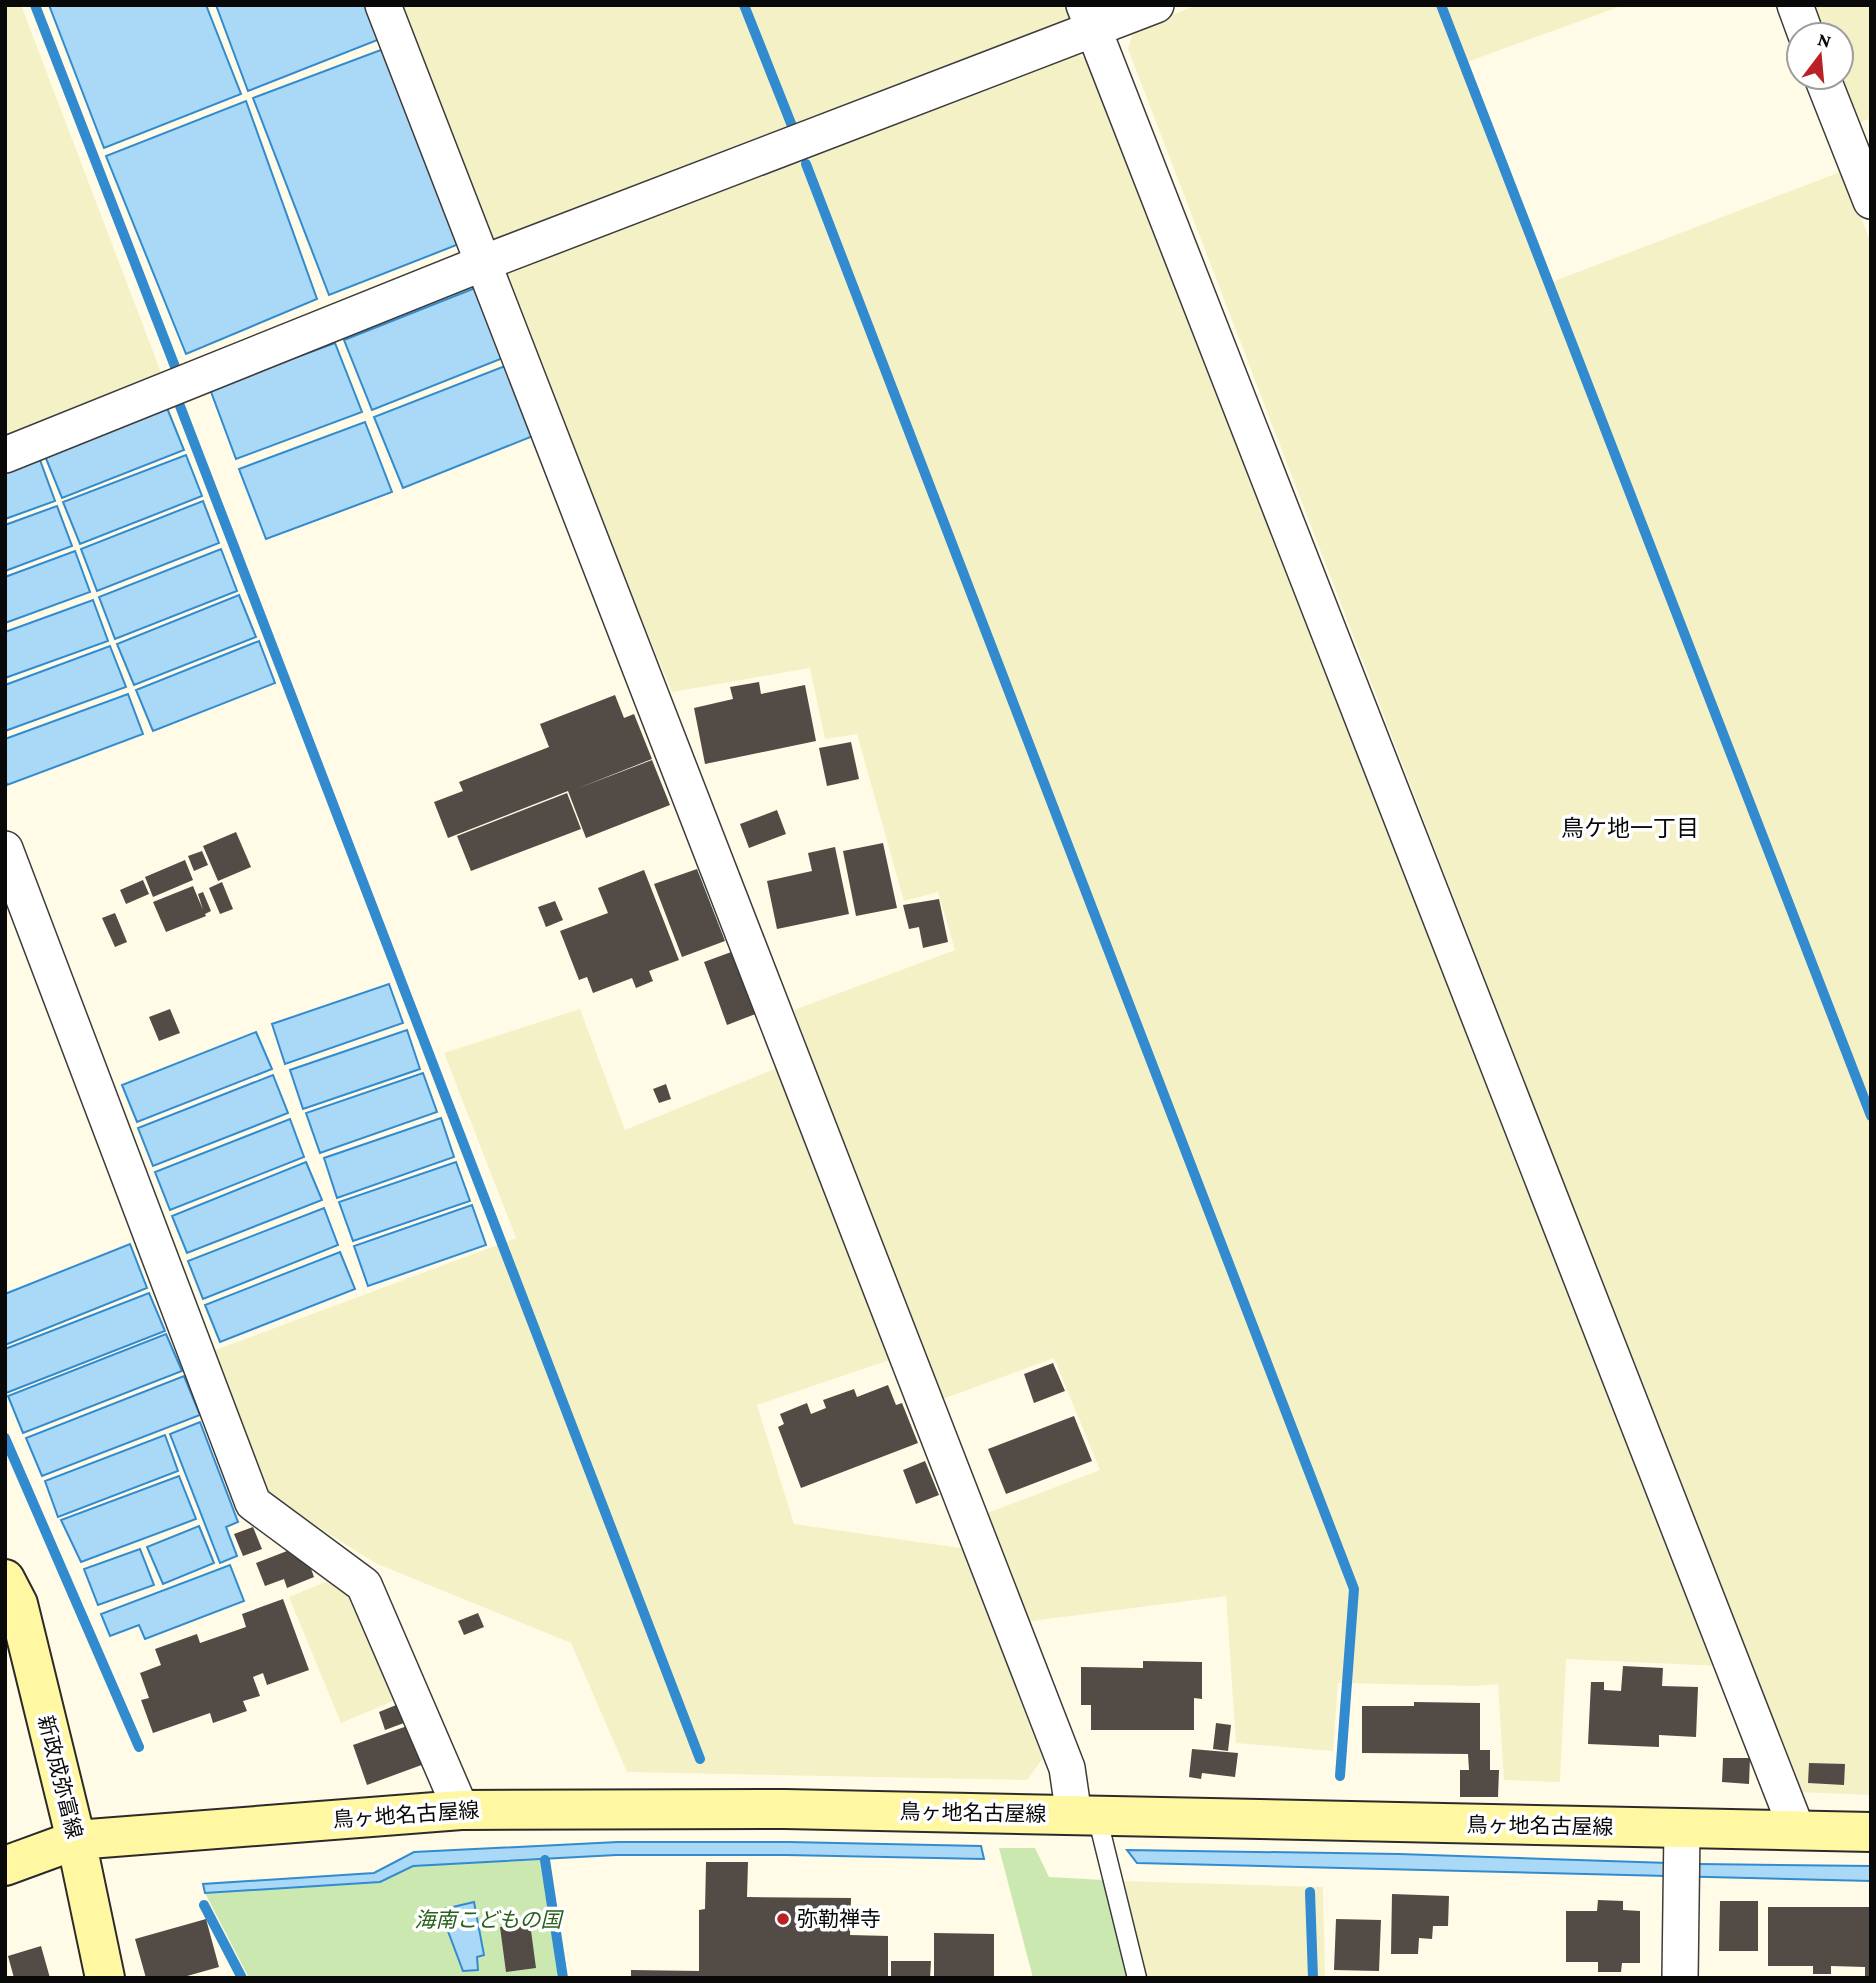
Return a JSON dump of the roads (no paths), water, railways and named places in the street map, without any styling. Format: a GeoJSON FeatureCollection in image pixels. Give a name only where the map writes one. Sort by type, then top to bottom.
{"type":"FeatureCollection","features":[{"type":"Feature","properties":{"kind":"main road","name":"新政成弥富線"},"geometry":{"type":"LineString","coordinates":[[5,1579],[18,1604],[76,1840],[104,1978]]}},
{"type":"Feature","properties":{"kind":"main road","name":"鳥ヶ地名古屋線"},"geometry":{"type":"LineString","coordinates":[[5,1866],[76,1840],[461,1810],[785,1809],[1086,1816],[1682,1852],[1797,1830],[1871,1832]]}},
{"type":"Feature","properties":{"kind":"street"},"geometry":{"type":"LineString","coordinates":[[383,5],[1086,1816]]}},
{"type":"Feature","properties":{"kind":"street"},"geometry":{"type":"LineString","coordinates":[[5,455],[1088,18],[1156,5]]}},
{"type":"Feature","properties":{"kind":"street"},"geometry":{"type":"LineString","coordinates":[[1088,18],[1797,1830]]}},
{"type":"Feature","properties":{"kind":"street"},"geometry":{"type":"LineString","coordinates":[[1828,91],[1871,201]]}},
{"type":"Feature","properties":{"kind":"street"},"geometry":{"type":"LineString","coordinates":[[5,849],[253,1503],[364,1585],[461,1810]]}},
{"type":"Feature","properties":{"kind":"street"},"geometry":{"type":"LineString","coordinates":[[1680,1978],[1682,1852]]}},
{"type":"Feature","properties":{"kind":"lane"},"geometry":{"type":"LineString","coordinates":[[1086,1816],[1137,1978]]}},
{"type":"Feature","properties":{"kind":"water"},"geometry":{"type":"Polygon","coordinates":[[[49,5],[206,5],[241,94],[104,148],[49,5]]]}},
{"type":"Feature","properties":{"kind":"water"},"geometry":{"type":"Polygon","coordinates":[[[216,5],[367,5],[380,39],[248,91],[216,5]]]}},
{"type":"Feature","properties":{"kind":"water"},"geometry":{"type":"Polygon","coordinates":[[[386,48],[459,244],[329,295],[253,98],[386,48]]]}},
{"type":"Feature","properties":{"kind":"water"},"geometry":{"type":"Polygon","coordinates":[[[246,101],[317,299],[186,354],[106,156],[246,101]]]}},
{"type":"Feature","properties":{"kind":"water"},"geometry":{"type":"Polygon","coordinates":[[[475,288],[503,358],[372,410],[344,340],[475,288]]]}},
{"type":"Feature","properties":{"kind":"water"},"geometry":{"type":"Polygon","coordinates":[[[335,343],[362,412],[236,459],[210,389],[335,343]]]}},
{"type":"Feature","properties":{"kind":"water"},"geometry":{"type":"Polygon","coordinates":[[[505,366],[533,436],[403,488],[374,417],[505,366]]]}},
{"type":"Feature","properties":{"kind":"water"},"geometry":{"type":"Polygon","coordinates":[[[167,408],[184,450],[62,498],[45,456],[167,408]]]}},
{"type":"Feature","properties":{"kind":"water"},"geometry":{"type":"Polygon","coordinates":[[[365,422],[392,492],[266,539],[239,469],[365,422]]]}},
{"type":"Feature","properties":{"kind":"water"},"geometry":{"type":"Polygon","coordinates":[[[186,455],[202,496],[80,544],[63,502],[186,455]]]}},
{"type":"Feature","properties":{"kind":"water"},"geometry":{"type":"Polygon","coordinates":[[[40,460],[55,501],[5,519],[5,472],[40,460]]]}},
{"type":"Feature","properties":{"kind":"water"},"geometry":{"type":"Polygon","coordinates":[[[203,501],[219,543],[97,591],[81,549],[203,501]]]}},
{"type":"Feature","properties":{"kind":"water"},"geometry":{"type":"Polygon","coordinates":[[[57,506],[72,546],[5,571],[5,525],[57,506]]]}},
{"type":"Feature","properties":{"kind":"water"},"geometry":{"type":"Polygon","coordinates":[[[221,549],[237,591],[115,639],[99,597],[221,549]]]}},
{"type":"Feature","properties":{"kind":"water"},"geometry":{"type":"Polygon","coordinates":[[[75,551],[90,592],[5,623],[5,577],[75,551]]]}},
{"type":"Feature","properties":{"kind":"water"},"geometry":{"type":"Polygon","coordinates":[[[239,595],[256,637],[134,685],[117,644],[239,595]]]}},
{"type":"Feature","properties":{"kind":"water"},"geometry":{"type":"Polygon","coordinates":[[[93,600],[108,641],[5,678],[5,632],[93,600]]]}},
{"type":"Feature","properties":{"kind":"water"},"geometry":{"type":"Polygon","coordinates":[[[259,641],[275,683],[153,731],[136,690],[259,641]]]}},
{"type":"Feature","properties":{"kind":"water"},"geometry":{"type":"Polygon","coordinates":[[[110,646],[126,687],[5,731],[5,685],[110,646]]]}},
{"type":"Feature","properties":{"kind":"water"},"geometry":{"type":"Polygon","coordinates":[[[128,694],[143,734],[7,785],[5,739],[128,694]]]}},
{"type":"Feature","properties":{"kind":"water"},"geometry":{"type":"Polygon","coordinates":[[[389,984],[403,1023],[285,1064],[272,1024],[389,984]]]}},
{"type":"Feature","properties":{"kind":"water"},"geometry":{"type":"Polygon","coordinates":[[[407,1030],[420,1069],[303,1109],[290,1070],[407,1030]]]}},
{"type":"Feature","properties":{"kind":"water"},"geometry":{"type":"Polygon","coordinates":[[[256,1032],[272,1069],[137,1122],[122,1085],[256,1032]]]}},
{"type":"Feature","properties":{"kind":"water"},"geometry":{"type":"Polygon","coordinates":[[[423,1073],[437,1112],[320,1153],[306,1113],[423,1073]]]}},
{"type":"Feature","properties":{"kind":"water"},"geometry":{"type":"Polygon","coordinates":[[[273,1075],[288,1113],[153,1166],[138,1128],[273,1075]]]}},
{"type":"Feature","properties":{"kind":"water"},"geometry":{"type":"Polygon","coordinates":[[[441,1118],[454,1157],[337,1198],[324,1158],[441,1118]]]}},
{"type":"Feature","properties":{"kind":"water"},"geometry":{"type":"Polygon","coordinates":[[[290,1119],[304,1157],[170,1210],[155,1172],[290,1119]]]}},
{"type":"Feature","properties":{"kind":"water"},"geometry":{"type":"Polygon","coordinates":[[[306,1162],[322,1200],[187,1253],[172,1216],[306,1162]]]}},
{"type":"Feature","properties":{"kind":"water"},"geometry":{"type":"Polygon","coordinates":[[[456,1162],[470,1201],[353,1241],[339,1202],[456,1162]]]}},
{"type":"Feature","properties":{"kind":"water"},"geometry":{"type":"Polygon","coordinates":[[[472,1205],[486,1245],[368,1286],[354,1246],[472,1205]]]}},
{"type":"Feature","properties":{"kind":"water"},"geometry":{"type":"Polygon","coordinates":[[[324,1208],[338,1245],[203,1299],[188,1261],[324,1208]]]}},
{"type":"Feature","properties":{"kind":"water"},"geometry":{"type":"Polygon","coordinates":[[[130,1244],[147,1288],[5,1345],[5,1294],[130,1244]]]}},
{"type":"Feature","properties":{"kind":"water"},"geometry":{"type":"Polygon","coordinates":[[[340,1252],[355,1289],[220,1342],[205,1305],[340,1252]]]}},
{"type":"Feature","properties":{"kind":"water"},"geometry":{"type":"Polygon","coordinates":[[[149,1293],[165,1331],[6,1393],[5,1349],[149,1293]]]}},
{"type":"Feature","properties":{"kind":"water"},"geometry":{"type":"Polygon","coordinates":[[[166,1334],[182,1371],[23,1433],[8,1396],[166,1334]]]}},
{"type":"Feature","properties":{"kind":"water"},"geometry":{"type":"Polygon","coordinates":[[[184,1376],[200,1415],[42,1476],[26,1438],[184,1376]]]}},
{"type":"Feature","properties":{"kind":"water"},"geometry":{"type":"Polygon","coordinates":[[[200,1422],[238,1522],[226,1527],[237,1556],[220,1563],[170,1434],[200,1422]]]}},
{"type":"Feature","properties":{"kind":"water"},"geometry":{"type":"Polygon","coordinates":[[[165,1435],[178,1471],[58,1517],[45,1481],[165,1435]]]}},
{"type":"Feature","properties":{"kind":"water"},"geometry":{"type":"Polygon","coordinates":[[[179,1476],[196,1519],[81,1562],[61,1520],[179,1476]]]}},
{"type":"Feature","properties":{"kind":"water"},"geometry":{"type":"Polygon","coordinates":[[[199,1526],[214,1563],[163,1584],[147,1547],[199,1526]]]}},
{"type":"Feature","properties":{"kind":"water"},"geometry":{"type":"Polygon","coordinates":[[[140,1549],[154,1585],[98,1605],[84,1569],[140,1549]]]}},
{"type":"Feature","properties":{"kind":"water"},"geometry":{"type":"Polygon","coordinates":[[[230,1565],[244,1601],[145,1639],[139,1625],[110,1636],[101,1614],[230,1565]]]}},
{"type":"Feature","properties":{"kind":"water"},"geometry":{"type":"Polygon","coordinates":[[[618,1842],[981,1846],[984,1859],[616,1855],[413,1866],[380,1882],[205,1893],[203,1884],[374,1873],[414,1852],[618,1842]]]}},
{"type":"Feature","properties":{"kind":"water"},"geometry":{"type":"Polygon","coordinates":[[[1127,1850],[1871,1866],[1871,1881],[1137,1863],[1127,1850]]]}},
{"type":"Feature","properties":{"kind":"water"},"geometry":{"type":"Polygon","coordinates":[[[474,1902],[484,1955],[477,1957],[478,1970],[463,1971],[440,1910],[474,1902]]]}},
{"type":"Feature","properties":{"kind":"waterway"},"geometry":{"type":"LineString","coordinates":[[35,5],[179,377]]}},
{"type":"Feature","properties":{"kind":"waterway"},"geometry":{"type":"LineString","coordinates":[[744,5],[794,131]]}},
{"type":"Feature","properties":{"kind":"waterway"},"geometry":{"type":"LineString","coordinates":[[1441,5],[1871,1116]]}},
{"type":"Feature","properties":{"kind":"waterway"},"geometry":{"type":"LineString","coordinates":[[806,164],[1354,1589],[1340,1776]]}},
{"type":"Feature","properties":{"kind":"waterway"},"geometry":{"type":"LineString","coordinates":[[180,406],[700,1759]]}},
{"type":"Feature","properties":{"kind":"waterway"},"geometry":{"type":"LineString","coordinates":[[5,1438],[139,1747]]}},
{"type":"Feature","properties":{"kind":"waterway"},"geometry":{"type":"LineString","coordinates":[[545,1860],[563,1978]]}},
{"type":"Feature","properties":{"kind":"waterway"},"geometry":{"type":"LineString","coordinates":[[1310,1892],[1313,1978]]}},
{"type":"Feature","properties":{"kind":"waterway"},"geometry":{"type":"LineString","coordinates":[[204,1905],[242,1978]]}},
{"type":"Feature","properties":{"kind":"place","name":"弥勒禅寺"},"geometry":{"type":"Point","coordinates":[783,1919]}},
{"type":"Feature","properties":{"kind":"district","name":"鳥ケ地一丁目"},"geometry":{"type":"Point","coordinates":[1630,828]}},
{"type":"Feature","properties":{"kind":"park label","name":"海南こどもの国"},"geometry":{"type":"Point","coordinates":[488,1920]}}]}
